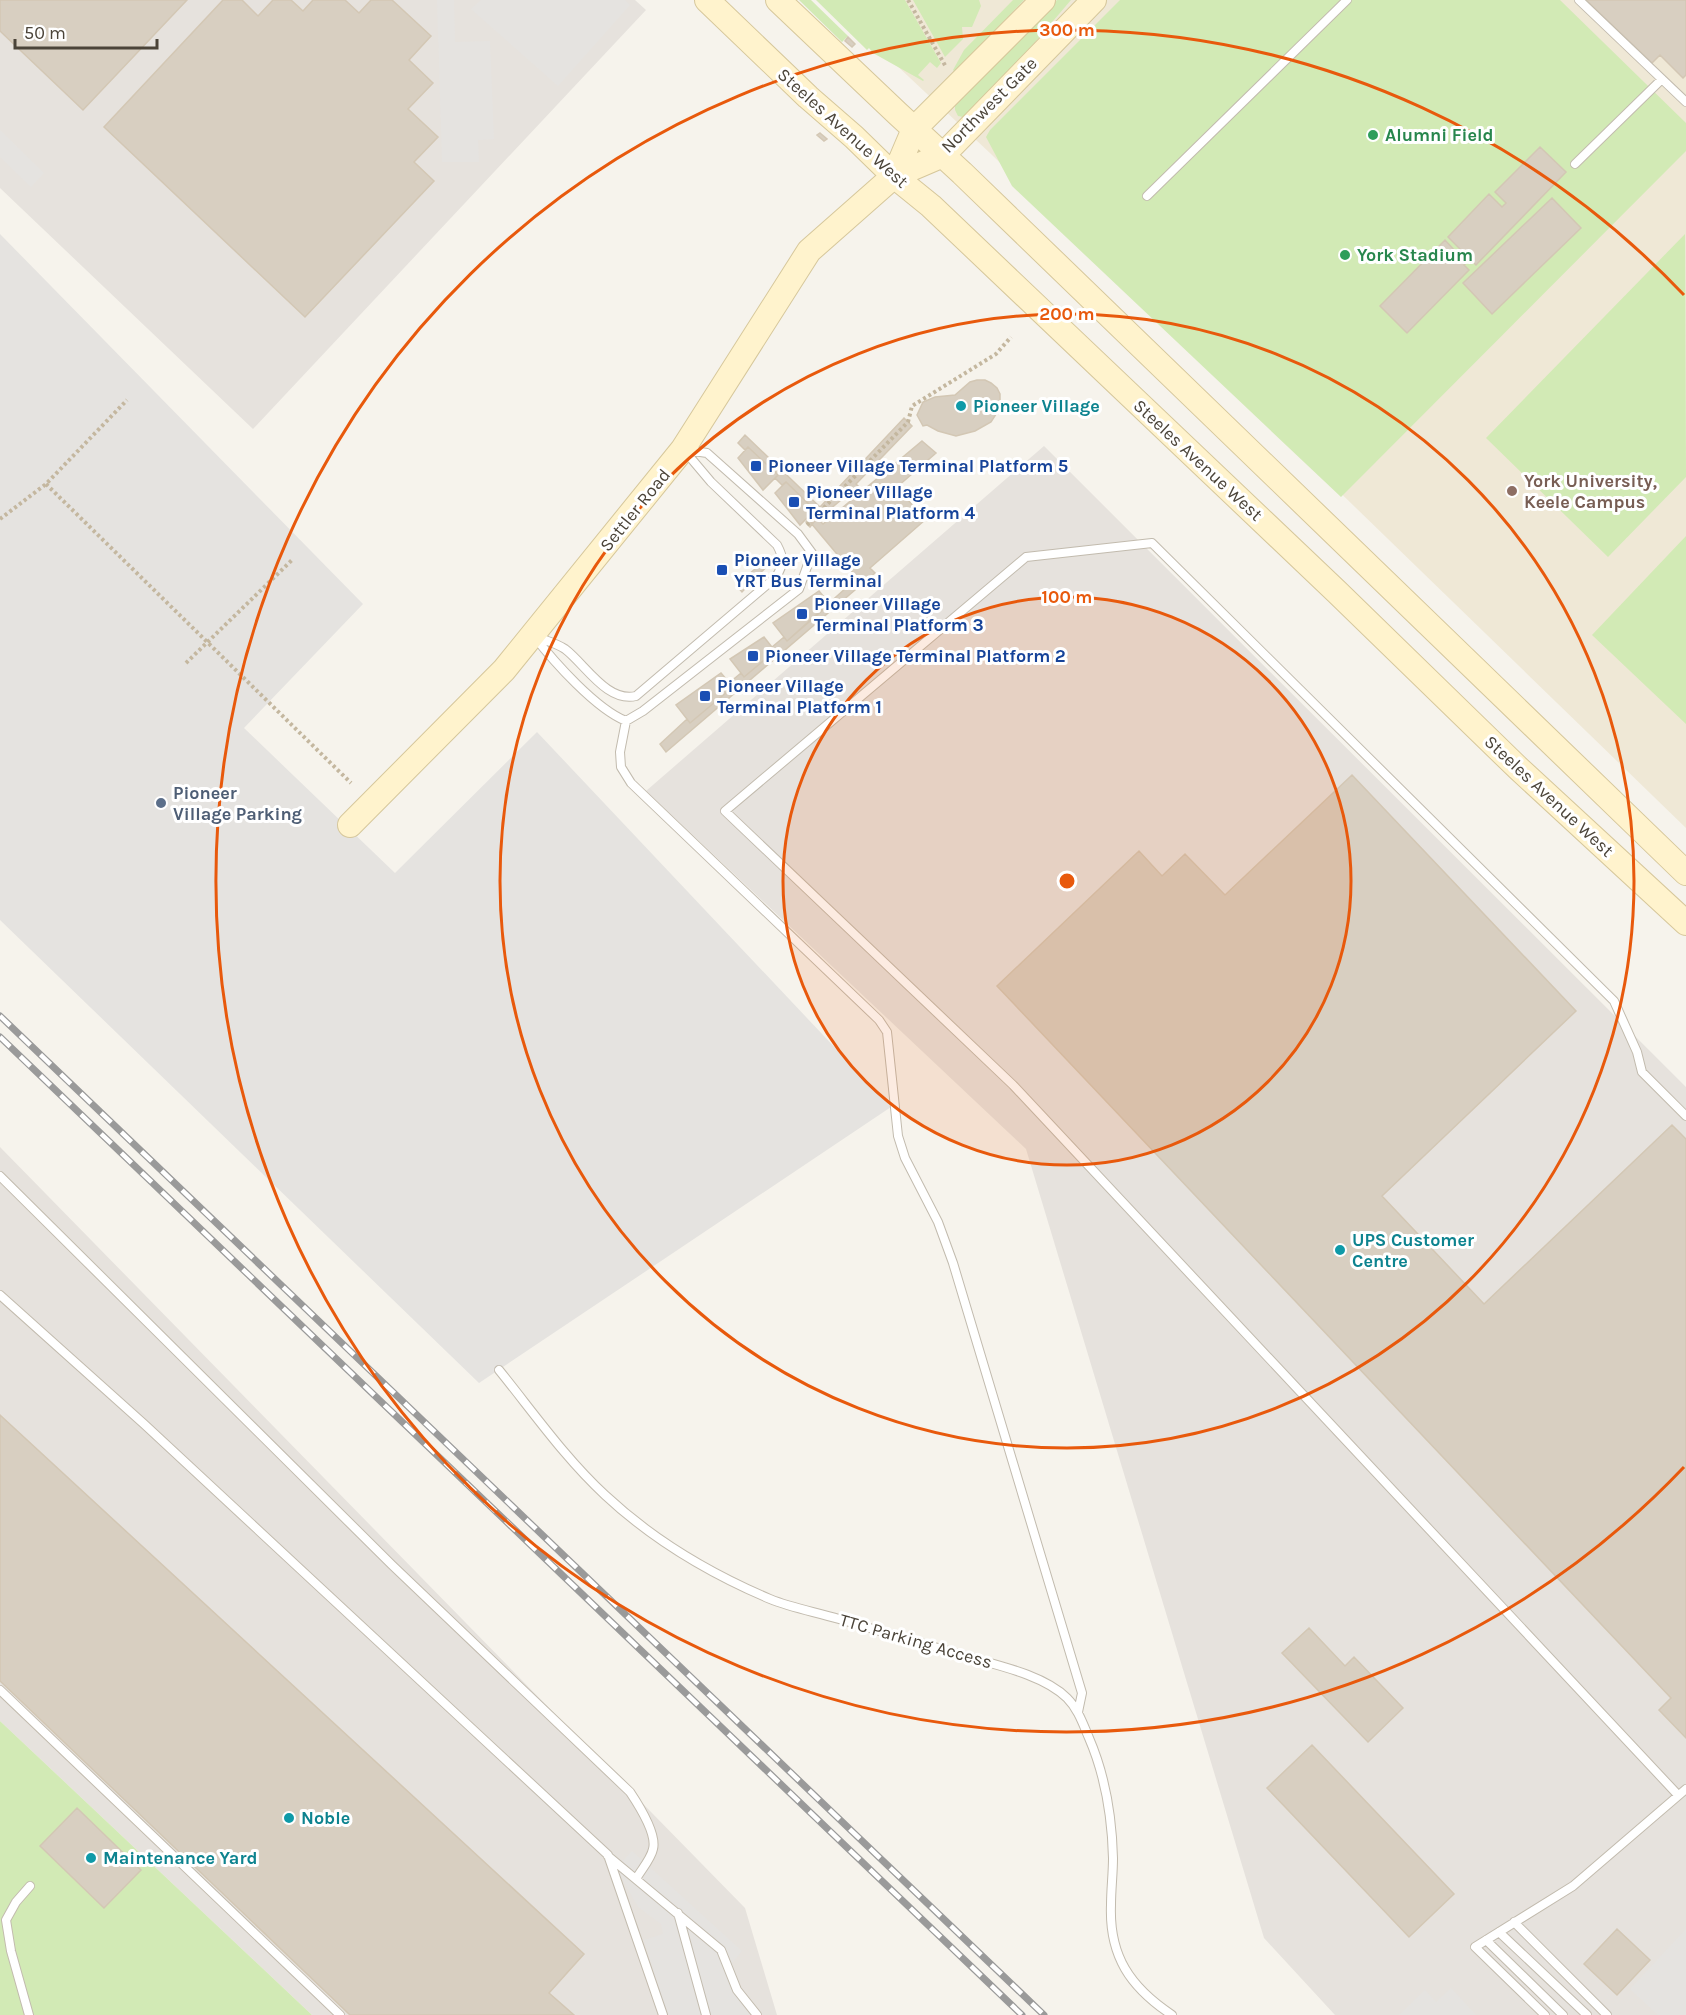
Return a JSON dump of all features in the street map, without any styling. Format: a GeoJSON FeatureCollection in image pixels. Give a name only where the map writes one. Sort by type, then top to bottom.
{"type":"FeatureCollection","features":[{"type":"Feature","properties":{"kind":"main road","name":"Steeles Avenue West"},"geometry":{"type":"LineString","coordinates":[[707,0],[808,97],[894,176],[931,206],[1518,768],[1686,924]]}},
{"type":"Feature","properties":{"kind":"main road"},"geometry":{"type":"LineString","coordinates":[[778,0],[943,155],[1686,873]]}},
{"type":"Feature","properties":{"kind":"main road","name":"Northwest Gate"},"geometry":{"type":"LineString","coordinates":[[894,176],[914,129],[1043,0]]}},
{"type":"Feature","properties":{"kind":"main road","name":"Northwest Gate"},"geometry":{"type":"LineString","coordinates":[[894,176],[943,155],[1090,2]]}},
{"type":"Feature","properties":{"kind":"main road","name":"Settler Road"},"geometry":{"type":"LineString","coordinates":[[350,825],[504,670],[534,636],[683,449],[809,251],[894,176]]}},
{"type":"Feature","properties":{"kind":"lane"},"geometry":{"type":"LineString","coordinates":[[1147,196],[1347,0]]}},
{"type":"Feature","properties":{"kind":"lane"},"geometry":{"type":"LineString","coordinates":[[1580,0],[1686,102]]}},
{"type":"Feature","properties":{"kind":"lane"},"geometry":{"type":"LineString","coordinates":[[1575,164],[1662,79]]}},
{"type":"Feature","properties":{"kind":"lane"},"geometry":{"type":"LineString","coordinates":[[683,449],[707,453],[798,534],[812,553],[798,589],[644,711],[626,721],[620,752],[621,767],[631,783],[879,1020],[887,1032],[898,1136],[905,1158],[938,1222],[954,1263],[1082,1693],[1078,1712]]}},
{"type":"Feature","properties":{"kind":"lane"},"geometry":{"type":"LineString","coordinates":[[534,636],[563,647],[612,694],[627,698],[636,696],[776,577],[783,566],[782,555],[777,545],[711,482],[683,449]]}},
{"type":"Feature","properties":{"kind":"lane"},"geometry":{"type":"LineString","coordinates":[[1678,1795],[1013,1085],[725,811],[1026,557],[1152,543],[1614,1001],[1637,1052],[1642,1072],[1686,1116]]}},
{"type":"Feature","properties":{"kind":"lane"},"geometry":{"type":"LineString","coordinates":[[534,636],[562,670],[609,712],[626,721]]}},
{"type":"Feature","properties":{"kind":"lane"},"geometry":{"type":"LineString","coordinates":[[0,1176],[392,1565],[630,1792],[643,1812],[653,1849],[636,1879]]}},
{"type":"Feature","properties":{"kind":"lane"},"geometry":{"type":"LineString","coordinates":[[0,1295],[144,1424],[608,1855],[721,1950],[737,1990],[757,2015]]}},
{"type":"Feature","properties":{"kind":"lane","name":"TTC Parking Access"},"geometry":{"type":"LineString","coordinates":[[499,1370],[576,1466],[606,1496],[657,1537],[716,1573],[771,1600],[1006,1668],[1046,1684],[1066,1697],[1078,1712],[1094,1750],[1111,1821],[1113,1860],[1110,1907],[1114,1942],[1121,1962],[1136,1986],[1150,2000],[1172,2015]]}},
{"type":"Feature","properties":{"kind":"lane"},"geometry":{"type":"LineString","coordinates":[[0,1690],[340,2015]]}},
{"type":"Feature","properties":{"kind":"lane"},"geometry":{"type":"LineString","coordinates":[[1545,2015],[1475,1947],[1573,1886],[1686,1789]]}},
{"type":"Feature","properties":{"kind":"lane"},"geometry":{"type":"LineString","coordinates":[[608,1855],[663,2015]]}},
{"type":"Feature","properties":{"kind":"lane"},"geometry":{"type":"LineString","coordinates":[[29,2015],[11,1951],[6,1920],[16,1902],[30,1886]]}},
{"type":"Feature","properties":{"kind":"lane"},"geometry":{"type":"LineString","coordinates":[[678,1913],[706,2015]]}},
{"type":"Feature","properties":{"kind":"lane"},"geometry":{"type":"LineString","coordinates":[[1514,1922],[1607,2015]]}},
{"type":"Feature","properties":{"kind":"lane"},"geometry":{"type":"LineString","coordinates":[[1499,1932],[1587,2015]]}},
{"type":"Feature","properties":{"kind":"lane"},"geometry":{"type":"LineString","coordinates":[[1486,1940],[1563,2015]]}},
{"type":"Feature","properties":{"kind":"path"},"geometry":{"type":"LineString","coordinates":[[908,0],[946,68]]}},
{"type":"Feature","properties":{"kind":"path"},"geometry":{"type":"LineString","coordinates":[[798,534],[908,422],[912,406],[996,354],[1011,337]]}},
{"type":"Feature","properties":{"kind":"path"},"geometry":{"type":"LineString","coordinates":[[0,519],[46,484],[127,400]]}},
{"type":"Feature","properties":{"kind":"path"},"geometry":{"type":"LineString","coordinates":[[46,484],[351,783]]}},
{"type":"Feature","properties":{"kind":"path"},"geometry":{"type":"LineString","coordinates":[[186,663],[292,560]]}},
{"type":"Feature","properties":{"kind":"shaded area"},"geometry":{"type":"Polygon","coordinates":[[[0,0],[635,0],[646,10],[253,429],[0,188],[0,0]]]}},
{"type":"Feature","properties":{"kind":"shaded area"},"geometry":{"type":"Polygon","coordinates":[[[437,0],[454,0],[455,42],[490,41],[494,139],[478,140],[479,162],[442,162],[437,0]]]}},
{"type":"Feature","properties":{"kind":"shaded area"},"geometry":{"type":"Polygon","coordinates":[[[481,0],[625,0],[630,5],[558,86],[471,9],[481,0]]]}},
{"type":"Feature","properties":{"kind":"shaded area","name":"York University, Keele Campus"},"geometry":{"type":"Polygon","coordinates":[[[827,0],[1686,0],[1686,828],[991,154],[827,0]]]}},
{"type":"Feature","properties":{"kind":"shaded area"},"geometry":{"type":"Polygon","coordinates":[[[0,130],[44,173],[31,187],[0,157],[0,130]]]}},
{"type":"Feature","properties":{"kind":"shaded area","name":"Pioneer Village Parking"},"geometry":{"type":"Polygon","coordinates":[[[0,234],[363,604],[244,728],[395,873],[537,732],[891,1107],[479,1383],[0,920],[0,234]]]}},
{"type":"Feature","properties":{"kind":"shaded area"},"geometry":{"type":"Polygon","coordinates":[[[1044,446],[1686,1087],[1686,2015],[1335,2015],[1264,1938],[1026,1149],[646,791],[1044,446]]]}},
{"type":"Feature","properties":{"kind":"shaded area"},"geometry":{"type":"Polygon","coordinates":[[[0,1147],[745,1908],[777,2015],[312,2015],[0,1721],[0,1147]]]}},
{"type":"Feature","properties":{"kind":"shaded area"},"geometry":{"type":"Polygon","coordinates":[[[632,1851],[742,1951],[729,1967],[736,1993],[758,2015],[667,2015],[644,1940],[663,1934],[661,1924],[638,1907],[616,1868],[632,1851]]]}},
{"type":"Feature","properties":{"kind":"shaded area"},"geometry":{"type":"Polygon","coordinates":[[[1686,1929],[1686,2015],[1658,2015],[1630,1989],[1686,1929]]]}},
{"type":"Feature","properties":{"kind":"shaded area"},"geometry":{"type":"Polygon","coordinates":[[[1451,1988],[1476,2015],[1399,2015],[1425,1990],[1436,2002],[1451,1988]]]}},
{"type":"Feature","properties":{"kind":"green space"},"geometry":{"type":"Polygon","coordinates":[[[799,0],[811,0],[848,36],[842,42],[799,0]]]}},
{"type":"Feature","properties":{"kind":"green space"},"geometry":{"type":"Polygon","coordinates":[[[816,0],[905,0],[941,63],[937,68],[930,62],[918,75],[923,81],[873,53],[869,48],[867,50],[816,0]]]}},
{"type":"Feature","properties":{"kind":"green space"},"geometry":{"type":"Polygon","coordinates":[[[913,0],[979,0],[981,6],[972,27],[962,27],[963,39],[945,57],[913,0]]]}},
{"type":"Feature","properties":{"kind":"green space"},"geometry":{"type":"Polygon","coordinates":[[[1013,0],[1024,0],[955,72],[953,70],[964,50],[1013,0]]]}},
{"type":"Feature","properties":{"kind":"green space"},"geometry":{"type":"Polygon","coordinates":[[[1057,0],[1071,0],[1002,81],[963,117],[958,116],[955,106],[1057,0]]]}},
{"type":"Feature","properties":{"kind":"green space","name":"York Stadium"},"geometry":{"type":"Polygon","coordinates":[[[1120,0],[1560,0],[1686,123],[1686,151],[1341,497],[1012,186],[986,137],[990,130],[1120,0]]]}},
{"type":"Feature","properties":{"kind":"green space"},"geometry":{"type":"Polygon","coordinates":[[[1685,234],[1686,477],[1608,557],[1486,438],[1685,234]]]}},
{"type":"Feature","properties":{"kind":"green space"},"geometry":{"type":"Polygon","coordinates":[[[1686,536],[1686,724],[1592,635],[1686,536]]]}},
{"type":"Feature","properties":{"kind":"green space"},"geometry":{"type":"Polygon","coordinates":[[[0,1721],[312,2015],[0,2015],[0,1721]]]}},
{"type":"Feature","properties":{"kind":"building"},"geometry":{"type":"Polygon","coordinates":[[[0,0],[187,0],[83,110],[0,31],[0,0]]]}},
{"type":"Feature","properties":{"kind":"building"},"geometry":{"type":"Polygon","coordinates":[[[223,0],[242,0],[258,16],[273,0],[291,0],[303,11],[313,0],[345,0],[359,13],[371,0],[392,0],[431,36],[409,60],[433,83],[408,109],[438,137],[414,162],[434,181],[305,317],[104,127],[223,0]]]}},
{"type":"Feature","properties":{"kind":"building"},"geometry":{"type":"Polygon","coordinates":[[[1586,0],[1686,0],[1686,75],[1683,78],[1660,55],[1652,63],[1586,0]]]}},
{"type":"Feature","properties":{"kind":"building"},"geometry":{"type":"Polygon","coordinates":[[[848,37],[855,44],[852,47],[845,41],[848,37]]]}},
{"type":"Feature","properties":{"kind":"building"},"geometry":{"type":"Polygon","coordinates":[[[820,133],[827,139],[824,141],[817,135],[820,133]]]}},
{"type":"Feature","properties":{"kind":"building"},"geometry":{"type":"Polygon","coordinates":[[[1540,147],[1566,172],[1476,265],[1470,259],[1464,265],[1469,270],[1407,333],[1380,306],[1445,240],[1457,253],[1460,249],[1448,237],[1489,194],[1502,207],[1506,203],[1495,192],[1540,147]]]}},
{"type":"Feature","properties":{"kind":"building"},"geometry":{"type":"Polygon","coordinates":[[[1552,198],[1581,228],[1492,314],[1463,283],[1552,198]]]}},
{"type":"Feature","properties":{"kind":"building","name":"Pioneer Village"},"geometry":{"type":"Polygon","coordinates":[[[977,380],[991,383],[1000,394],[1000,408],[991,422],[975,431],[956,436],[927,425],[923,426],[917,415],[923,402],[935,397],[955,395],[970,382],[977,380]]]}},
{"type":"Feature","properties":{"kind":"building"},"geometry":{"type":"Polygon","coordinates":[[[904,418],[912,426],[856,484],[858,486],[817,518],[810,527],[806,522],[816,511],[786,482],[782,485],[775,478],[778,475],[748,447],[745,450],[738,443],[745,435],[820,507],[904,418]]]}},
{"type":"Feature","properties":{"kind":"building"},"geometry":{"type":"Polygon","coordinates":[[[922,441],[936,453],[897,487],[925,520],[870,568],[875,573],[862,584],[811,523],[817,518],[823,524],[922,441]]]}},
{"type":"Feature","properties":{"kind":"building"},"geometry":{"type":"Polygon","coordinates":[[[748,447],[778,475],[763,490],[738,458],[748,447]]]}},
{"type":"Feature","properties":{"kind":"building"},"geometry":{"type":"Polygon","coordinates":[[[786,482],[815,510],[800,525],[775,493],[786,482]]]}},
{"type":"Feature","properties":{"kind":"building"},"geometry":{"type":"Polygon","coordinates":[[[768,558],[772,561],[742,592],[736,585],[768,558]]]}},
{"type":"Feature","properties":{"kind":"building"},"geometry":{"type":"Polygon","coordinates":[[[857,578],[862,584],[666,752],[660,744],[687,719],[690,723],[733,687],[729,683],[741,673],[744,677],[775,651],[772,647],[784,637],[787,641],[857,578]]]}},
{"type":"Feature","properties":{"kind":"building"},"geometry":{"type":"Polygon","coordinates":[[[819,591],[830,604],[787,641],[773,623],[819,591]]]}},
{"type":"Feature","properties":{"kind":"building"},"geometry":{"type":"Polygon","coordinates":[[[764,637],[775,651],[744,677],[730,659],[764,637]]]}},
{"type":"Feature","properties":{"kind":"building"},"geometry":{"type":"Polygon","coordinates":[[[721,673],[733,687],[690,723],[676,705],[721,673]]]}},
{"type":"Feature","properties":{"kind":"building","name":"UPS Customer Centre"},"geometry":{"type":"Polygon","coordinates":[[[1352,775],[1576,1011],[1382,1196],[1484,1304],[1672,1125],[1686,1139],[1686,1738],[1659,1710],[1671,1698],[997,986],[1139,851],[1162,876],[1185,854],[1225,895],[1352,775]]]}},
{"type":"Feature","properties":{"kind":"building","name":"Noble"},"geometry":{"type":"Polygon","coordinates":[[[0,1415],[584,1954],[549,1993],[574,2015],[350,2015],[0,1681],[0,1415]]]}},
{"type":"Feature","properties":{"kind":"building"},"geometry":{"type":"Polygon","coordinates":[[[1309,1628],[1345,1666],[1354,1657],[1403,1708],[1368,1742],[1282,1653],[1309,1628]]]}},
{"type":"Feature","properties":{"kind":"building"},"geometry":{"type":"Polygon","coordinates":[[[1312,1745],[1454,1894],[1409,1937],[1267,1788],[1312,1745]]]}},
{"type":"Feature","properties":{"kind":"building","name":"Maintenance Yard"},"geometry":{"type":"Polygon","coordinates":[[[77,1808],[141,1870],[104,1908],[40,1846],[77,1808]]]}},
{"type":"Feature","properties":{"kind":"building"},"geometry":{"type":"Polygon","coordinates":[[[1617,1929],[1650,1960],[1617,1995],[1584,1964],[1617,1929]]]}},
{"type":"Feature","properties":{"kind":"railway"},"geometry":{"type":"LineString","coordinates":[[0,1016],[1044,2015]]}},
{"type":"Feature","properties":{"kind":"railway"},"geometry":{"type":"LineString","coordinates":[[0,1037],[1022,2015]]}},
{"type":"Feature","properties":{"kind":"place","name":"Alumni Field"},"geometry":{"type":"Point","coordinates":[1373,135]}},
{"type":"Feature","properties":{"kind":"place","name":"York Stadium"},"geometry":{"type":"Point","coordinates":[1345,255]}},
{"type":"Feature","properties":{"kind":"place","name":"Pioneer Village"},"geometry":{"type":"Point","coordinates":[961,406]}},
{"type":"Feature","properties":{"kind":"place","name":"Pioneer Village Terminal Platform 5"},"geometry":{"type":"Point","coordinates":[756,466]}},
{"type":"Feature","properties":{"kind":"place","name":"York University, Keele Campus"},"geometry":{"type":"Point","coordinates":[1512,491]}},
{"type":"Feature","properties":{"kind":"place","name":"Pioneer Village Terminal Platform 4"},"geometry":{"type":"Point","coordinates":[794,502]}},
{"type":"Feature","properties":{"kind":"place","name":"Pioneer Village YRT Bus Terminal"},"geometry":{"type":"Point","coordinates":[722,570]}},
{"type":"Feature","properties":{"kind":"place","name":"Pioneer Village Terminal Platform 3"},"geometry":{"type":"Point","coordinates":[802,614]}},
{"type":"Feature","properties":{"kind":"place","name":"Pioneer Village Terminal Platform 2"},"geometry":{"type":"Point","coordinates":[753,656]}},
{"type":"Feature","properties":{"kind":"place","name":"Pioneer Village Terminal Platform 1"},"geometry":{"type":"Point","coordinates":[705,696]}},
{"type":"Feature","properties":{"kind":"place","name":"Pioneer Village Parking"},"geometry":{"type":"Point","coordinates":[161,803]}},
{"type":"Feature","properties":{"kind":"place","name":"UPS Customer Centre"},"geometry":{"type":"Point","coordinates":[1340,1250]}},
{"type":"Feature","properties":{"kind":"place","name":"Noble"},"geometry":{"type":"Point","coordinates":[289,1818]}},
{"type":"Feature","properties":{"kind":"place","name":"Maintenance Yard"},"geometry":{"type":"Point","coordinates":[91,1858]}}]}
